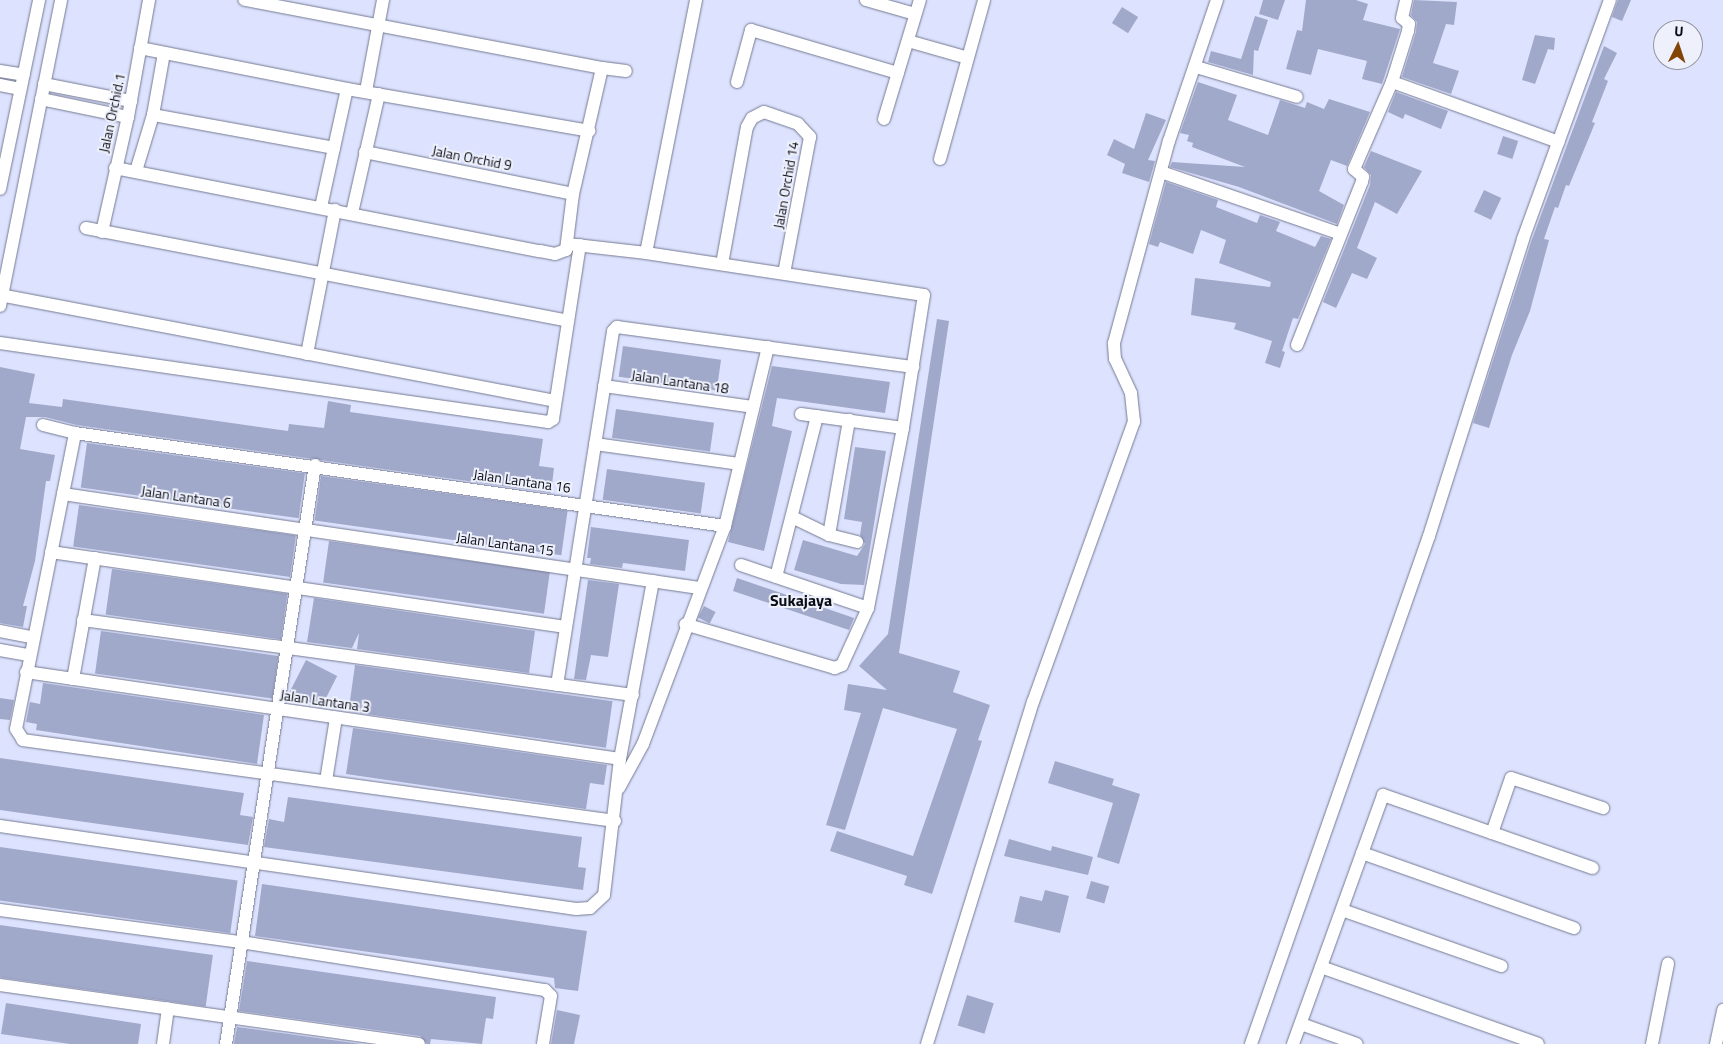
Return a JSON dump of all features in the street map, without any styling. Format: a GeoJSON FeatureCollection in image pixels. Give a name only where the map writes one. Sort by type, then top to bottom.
{"type":"FeatureCollection","features":[{"type":"Feature","properties":{"kind":"street"},"geometry":{"type":"LineString","coordinates":[[0,189],[39,0]]}},
{"type":"Feature","properties":{"kind":"street"},"geometry":{"type":"LineString","coordinates":[[61,0],[1,299],[555,401]]}},
{"type":"Feature","properties":{"kind":"street","name":"Jalan Orchid.1"},"geometry":{"type":"LineString","coordinates":[[102,232],[128,117],[149,0]]}},
{"type":"Feature","properties":{"kind":"street"},"geometry":{"type":"LineString","coordinates":[[244,0],[378,27],[626,72]]}},
{"type":"Feature","properties":{"kind":"street"},"geometry":{"type":"LineString","coordinates":[[366,91],[383,0]]}},
{"type":"Feature","properties":{"kind":"street"},"geometry":{"type":"LineString","coordinates":[[866,0],[916,14]]}},
{"type":"Feature","properties":{"kind":"street"},"geometry":{"type":"LineString","coordinates":[[884,119],[920,0]]}},
{"type":"Feature","properties":{"kind":"street"},"geometry":{"type":"LineString","coordinates":[[940,159],[984,0]]}},
{"type":"Feature","properties":{"kind":"street"},"geometry":{"type":"LineString","coordinates":[[927,1044],[1034,702],[1134,422],[1131,393],[1115,359],[1114,343],[1161,172],[1217,0]]}},
{"type":"Feature","properties":{"kind":"street"},"geometry":{"type":"LineString","coordinates":[[1297,345],[1363,178],[1354,169],[1392,82],[1409,27],[1402,18],[1406,0]]}},
{"type":"Feature","properties":{"kind":"street"},"geometry":{"type":"LineString","coordinates":[[1251,1044],[1429,536],[1556,141],[1610,0]]}},
{"type":"Feature","properties":{"kind":"street"},"geometry":{"type":"LineString","coordinates":[[646,253],[693,1]]}},
{"type":"Feature","properties":{"kind":"street"},"geometry":{"type":"LineString","coordinates":[[737,82],[751,30],[898,73]]}},
{"type":"Feature","properties":{"kind":"street"},"geometry":{"type":"LineString","coordinates":[[908,41],[968,58]]}},
{"type":"Feature","properties":{"kind":"street"},"geometry":{"type":"LineString","coordinates":[[140,48],[347,89],[589,131]]}},
{"type":"Feature","properties":{"kind":"street"},"geometry":{"type":"LineString","coordinates":[[136,171],[153,115],[164,53]]}},
{"type":"Feature","properties":{"kind":"street"},"geometry":{"type":"LineString","coordinates":[[1196,67],[1297,97]]}},
{"type":"Feature","properties":{"kind":"street"},"geometry":{"type":"LineString","coordinates":[[0,343],[545,422],[553,419],[567,321],[573,245],[573,194],[602,68]]}},
{"type":"Feature","properties":{"kind":"street"},"geometry":{"type":"LineString","coordinates":[[0,71],[24,75]]}},
{"type":"Feature","properties":{"kind":"street"},"geometry":{"type":"LineString","coordinates":[[1392,82],[1556,141]]}},
{"type":"Feature","properties":{"kind":"street"},"geometry":{"type":"LineString","coordinates":[[44,84],[131,101]]}},
{"type":"Feature","properties":{"kind":"street"},"geometry":{"type":"LineString","coordinates":[[0,86],[20,89]]}},
{"type":"Feature","properties":{"kind":"street"},"geometry":{"type":"LineString","coordinates":[[320,207],[347,89]]}},
{"type":"Feature","properties":{"kind":"street"},"geometry":{"type":"LineString","coordinates":[[352,213],[379,94]]}},
{"type":"Feature","properties":{"kind":"street"},"geometry":{"type":"LineString","coordinates":[[41,99],[128,117]]}},
{"type":"Feature","properties":{"kind":"street","name":"Jalan Orchid 14"},"geometry":{"type":"LineString","coordinates":[[722,264],[747,127],[752,118],[764,112],[798,124],[810,137],[784,273]]}},
{"type":"Feature","properties":{"kind":"street"},"geometry":{"type":"LineString","coordinates":[[153,115],[334,148]]}},
{"type":"Feature","properties":{"kind":"street","name":"Jalan Orchid 9"},"geometry":{"type":"LineString","coordinates":[[365,152],[573,194]]}},
{"type":"Feature","properties":{"kind":"street"},"geometry":{"type":"LineString","coordinates":[[115,168],[555,254],[573,245],[646,253],[921,293],[924,297],[903,428],[868,608],[842,665],[835,668],[685,624]]}},
{"type":"Feature","properties":{"kind":"street"},"geometry":{"type":"LineString","coordinates":[[1161,172],[1341,234]]}},
{"type":"Feature","properties":{"kind":"street"},"geometry":{"type":"LineString","coordinates":[[307,354],[335,210]]}},
{"type":"Feature","properties":{"kind":"street"},"geometry":{"type":"LineString","coordinates":[[86,228],[567,321]]}},
{"type":"Feature","properties":{"kind":"street"},"geometry":{"type":"LineString","coordinates":[[557,685],[613,331],[621,325],[913,367]]}},
{"type":"Feature","properties":{"kind":"street"},"geometry":{"type":"LineString","coordinates":[[618,790],[643,744],[685,624],[724,526],[768,346]]}},
{"type":"Feature","properties":{"kind":"street","name":"Jalan Lantana 18"},"geometry":{"type":"LineString","coordinates":[[604,386],[753,406]]}},
{"type":"Feature","properties":{"kind":"street"},"geometry":{"type":"LineString","coordinates":[[802,414],[903,428]]}},
{"type":"Feature","properties":{"kind":"street"},"geometry":{"type":"LineString","coordinates":[[776,577],[817,416]]}},
{"type":"Feature","properties":{"kind":"street"},"geometry":{"type":"LineString","coordinates":[[829,535],[849,420]]}},
{"type":"Feature","properties":{"kind":"street","name":"Jalan Lantana 16"},"geometry":{"type":"LineString","coordinates":[[43,426],[75,433],[315,465],[724,526]]}},
{"type":"Feature","properties":{"kind":"street"},"geometry":{"type":"LineString","coordinates":[[75,433],[32,637],[16,729],[23,740],[615,821]]}},
{"type":"Feature","properties":{"kind":"street"},"geometry":{"type":"LineString","coordinates":[[595,444],[740,464]]}},
{"type":"Feature","properties":{"kind":"street"},"geometry":{"type":"LineString","coordinates":[[226,1044],[315,465]]}},
{"type":"Feature","properties":{"kind":"street","name":"Jalan Lantana 6"},"geometry":{"type":"LineString","coordinates":[[63,494],[305,530]]}},
{"type":"Feature","properties":{"kind":"street"},"geometry":{"type":"LineString","coordinates":[[792,517],[829,535],[857,542]]}},
{"type":"Feature","properties":{"kind":"street","name":"Jalan Lantana 15"},"geometry":{"type":"LineString","coordinates":[[305,530],[699,588]]}},
{"type":"Feature","properties":{"kind":"street"},"geometry":{"type":"LineString","coordinates":[[51,552],[566,627]]}},
{"type":"Feature","properties":{"kind":"street"},"geometry":{"type":"LineString","coordinates":[[73,679],[95,558]]}},
{"type":"Feature","properties":{"kind":"street"},"geometry":{"type":"LineString","coordinates":[[741,565],[868,608]]}},
{"type":"Feature","properties":{"kind":"street"},"geometry":{"type":"LineString","coordinates":[[0,826],[576,909],[590,908],[604,894],[615,821],[620,759],[652,581]]}},
{"type":"Feature","properties":{"kind":"street"},"geometry":{"type":"LineString","coordinates":[[84,620],[633,695]]}},
{"type":"Feature","properties":{"kind":"street"},"geometry":{"type":"LineString","coordinates":[[0,631],[32,637]]}},
{"type":"Feature","properties":{"kind":"street"},"geometry":{"type":"LineString","coordinates":[[0,650],[29,655]]}},
{"type":"Feature","properties":{"kind":"street","name":"Jalan Lantana 3"},"geometry":{"type":"LineString","coordinates":[[26,672],[620,759]]}},
{"type":"Feature","properties":{"kind":"street"},"geometry":{"type":"LineString","coordinates":[[326,781],[336,718]]}},
{"type":"Feature","properties":{"kind":"street"},"geometry":{"type":"LineString","coordinates":[[1492,833],[1511,778],[1602,808]]}},
{"type":"Feature","properties":{"kind":"street"},"geometry":{"type":"LineString","coordinates":[[1293,1044],[1383,795],[1593,868]]}},
{"type":"Feature","properties":{"kind":"street"},"geometry":{"type":"LineString","coordinates":[[1362,853],[1574,928]]}},
{"type":"Feature","properties":{"kind":"street"},"geometry":{"type":"LineString","coordinates":[[0,910],[241,942],[545,990],[551,996],[543,1044]]}},
{"type":"Feature","properties":{"kind":"street"},"geometry":{"type":"LineString","coordinates":[[1342,910],[1501,966]]}},
{"type":"Feature","properties":{"kind":"street"},"geometry":{"type":"LineString","coordinates":[[1652,1044],[1668,964]]}},
{"type":"Feature","properties":{"kind":"street"},"geometry":{"type":"LineString","coordinates":[[1321,967],[1517,1040],[1538,1044]]}},
{"type":"Feature","properties":{"kind":"street"},"geometry":{"type":"LineString","coordinates":[[0,985],[168,1008],[229,1019],[419,1044]]}},
{"type":"Feature","properties":{"kind":"street"},"geometry":{"type":"LineString","coordinates":[[163,1044],[168,1008]]}},
{"type":"Feature","properties":{"kind":"street"},"geometry":{"type":"LineString","coordinates":[[1716,1044],[1723,1010]]}},
{"type":"Feature","properties":{"kind":"street"},"geometry":{"type":"LineString","coordinates":[[1301,1024],[1357,1044]]}},
{"type":"Feature","properties":{"kind":"building"},"geometry":{"type":"Polygon","coordinates":[[[1263,0],[1285,0],[1278,20],[1259,14],[1263,0]]]}},
{"type":"Feature","properties":{"kind":"building"},"geometry":{"type":"Polygon","coordinates":[[[1306,0],[1356,0],[1368,4],[1363,20],[1400,29],[1382,84],[1362,79],[1367,61],[1318,49],[1311,75],[1286,69],[1297,30],[1302,31],[1306,0]]]}},
{"type":"Feature","properties":{"kind":"building"},"geometry":{"type":"Polygon","coordinates":[[[1414,0],[1457,2],[1454,25],[1446,24],[1433,63],[1459,71],[1451,94],[1402,77],[1416,32],[1417,22],[1411,15],[1414,0]]]}},
{"type":"Feature","properties":{"kind":"building"},"geometry":{"type":"Polygon","coordinates":[[[1618,0],[1631,0],[1622,21],[1612,17],[1618,0]]]}},
{"type":"Feature","properties":{"kind":"building"},"geometry":{"type":"Polygon","coordinates":[[[1122,7],[1138,17],[1128,33],[1112,23],[1122,7]]]}},
{"type":"Feature","properties":{"kind":"building"},"geometry":{"type":"Polygon","coordinates":[[[1255,16],[1268,20],[1258,51],[1254,50],[1253,75],[1208,62],[1211,51],[1241,59],[1255,16]]]}},
{"type":"Feature","properties":{"kind":"building"},"geometry":{"type":"Polygon","coordinates":[[[1535,35],[1555,38],[1554,50],[1548,49],[1535,84],[1522,80],[1535,35]]]}},
{"type":"Feature","properties":{"kind":"building"},"geometry":{"type":"Polygon","coordinates":[[[1604,46],[1617,53],[1604,79],[1608,81],[1592,122],[1595,123],[1569,186],[1566,185],[1558,208],[1555,207],[1544,239],[1549,240],[1530,311],[1512,355],[1489,428],[1473,423],[1531,242],[1604,46]]]}},
{"type":"Feature","properties":{"kind":"building"},"geometry":{"type":"Polygon","coordinates":[[[1198,82],[1237,95],[1228,120],[1268,135],[1280,100],[1305,108],[1307,102],[1324,109],[1329,99],[1370,112],[1347,166],[1331,160],[1319,191],[1344,205],[1337,224],[1239,187],[1170,167],[1172,162],[1245,167],[1192,147],[1193,143],[1187,141],[1189,135],[1180,133],[1198,82]]]}},
{"type":"Feature","properties":{"kind":"building"},"geometry":{"type":"Polygon","coordinates":[[[1396,92],[1448,111],[1441,129],[1405,114],[1403,119],[1388,112],[1396,92]]]}},
{"type":"Feature","properties":{"kind":"building"},"geometry":{"type":"Polygon","coordinates":[[[1146,113],[1166,120],[1148,160],[1155,161],[1149,182],[1122,173],[1125,164],[1107,155],[1114,139],[1134,149],[1146,113]]]}},
{"type":"Feature","properties":{"kind":"building"},"geometry":{"type":"Polygon","coordinates":[[[1503,136],[1518,141],[1512,159],[1497,154],[1503,136]]]}},
{"type":"Feature","properties":{"kind":"building"},"geometry":{"type":"Polygon","coordinates":[[[1371,151],[1422,171],[1397,214],[1375,202],[1357,248],[1377,258],[1367,279],[1352,273],[1336,308],[1323,302],[1370,185],[1371,175],[1364,167],[1371,151]]]}},
{"type":"Feature","properties":{"kind":"building"},"geometry":{"type":"Polygon","coordinates":[[[1166,182],[1218,200],[1216,207],[1257,223],[1260,215],[1280,222],[1276,231],[1315,247],[1321,236],[1331,239],[1298,319],[1293,318],[1282,351],[1285,352],[1280,368],[1265,363],[1272,341],[1234,329],[1236,323],[1191,315],[1195,278],[1270,287],[1271,282],[1219,263],[1226,240],[1201,230],[1193,254],[1160,242],[1158,247],[1149,244],[1166,182]]]}},
{"type":"Feature","properties":{"kind":"building"},"geometry":{"type":"Polygon","coordinates":[[[1484,190],[1501,198],[1491,220],[1474,212],[1484,190]]]}},
{"type":"Feature","properties":{"kind":"building"},"geometry":{"type":"Polygon","coordinates":[[[937,319],[949,321],[899,653],[960,671],[953,692],[990,705],[978,740],[982,741],[932,894],[904,885],[907,876],[830,851],[837,831],[913,856],[957,729],[883,708],[845,830],[826,825],[861,713],[844,710],[848,684],[887,690],[859,666],[888,634],[937,319]]]}},
{"type":"Feature","properties":{"kind":"building"},"geometry":{"type":"Polygon","coordinates":[[[623,346],[721,360],[717,390],[619,377],[623,346]]]}},
{"type":"Feature","properties":{"kind":"building"},"geometry":{"type":"Polygon","coordinates":[[[772,366],[890,382],[885,413],[777,398],[772,426],[792,431],[764,551],[728,542],[772,366]]]}},
{"type":"Feature","properties":{"kind":"building"},"geometry":{"type":"Polygon","coordinates":[[[0,367],[35,374],[29,403],[62,407],[63,399],[288,431],[289,424],[324,428],[328,401],[351,405],[350,412],[543,439],[539,466],[554,468],[551,493],[77,425],[45,417],[26,417],[20,449],[55,455],[50,481],[46,481],[35,561],[23,606],[27,606],[23,627],[0,623],[0,367]]]}},
{"type":"Feature","properties":{"kind":"building"},"geometry":{"type":"Polygon","coordinates":[[[616,409],[714,423],[710,451],[612,438],[616,409]]]}},
{"type":"Feature","properties":{"kind":"building"},"geometry":{"type":"Polygon","coordinates":[[[87,443],[305,474],[299,518],[81,488],[87,443]]]}},
{"type":"Feature","properties":{"kind":"building"},"geometry":{"type":"Polygon","coordinates":[[[855,447],[886,451],[864,585],[841,584],[794,570],[803,540],[857,556],[865,544],[860,535],[862,522],[844,519],[855,447]]]}},
{"type":"Feature","properties":{"kind":"building"},"geometry":{"type":"Polygon","coordinates":[[[607,469],[705,483],[701,513],[603,500],[607,469]]]}},
{"type":"Feature","properties":{"kind":"building"},"geometry":{"type":"Polygon","coordinates":[[[321,476],[568,511],[561,555],[315,521],[321,476]]]}},
{"type":"Feature","properties":{"kind":"building"},"geometry":{"type":"Polygon","coordinates":[[[79,505],[296,535],[290,577],[73,547],[79,505]]]}},
{"type":"Feature","properties":{"kind":"building"},"geometry":{"type":"Polygon","coordinates":[[[591,527],[689,540],[685,571],[623,563],[622,568],[590,564],[591,558],[587,558],[591,527]]]}},
{"type":"Feature","properties":{"kind":"building"},"geometry":{"type":"Polygon","coordinates":[[[329,541],[550,572],[544,614],[323,583],[329,541]]]}},
{"type":"Feature","properties":{"kind":"building"},"geometry":{"type":"Polygon","coordinates":[[[112,569],[287,594],[281,639],[106,615],[112,569]]]}},
{"type":"Feature","properties":{"kind":"building"},"geometry":{"type":"Polygon","coordinates":[[[737,578],[854,618],[849,630],[733,591],[737,578]]]}},
{"type":"Feature","properties":{"kind":"building"},"geometry":{"type":"Polygon","coordinates":[[[588,580],[619,584],[608,657],[591,655],[586,680],[574,679],[588,580]]]}},
{"type":"Feature","properties":{"kind":"building"},"geometry":{"type":"Polygon","coordinates":[[[314,598],[535,631],[529,673],[357,649],[359,633],[352,648],[307,642],[314,598]]]}},
{"type":"Feature","properties":{"kind":"building"},"geometry":{"type":"Polygon","coordinates":[[[704,606],[716,612],[710,623],[698,618],[704,606]]]}},
{"type":"Feature","properties":{"kind":"building"},"geometry":{"type":"Polygon","coordinates":[[[101,631],[278,656],[272,698],[95,674],[101,631]]]}},
{"type":"Feature","properties":{"kind":"building"},"geometry":{"type":"Polygon","coordinates":[[[306,660],[337,676],[321,708],[290,692],[306,660]]]}},
{"type":"Feature","properties":{"kind":"building"},"geometry":{"type":"Polygon","coordinates":[[[355,665],[612,701],[606,748],[348,712],[355,665]]]}},
{"type":"Feature","properties":{"kind":"building"},"geometry":{"type":"Polygon","coordinates":[[[43,683],[264,715],[257,764],[36,730],[37,724],[26,722],[30,702],[40,704],[43,683]]]}},
{"type":"Feature","properties":{"kind":"building"},"geometry":{"type":"Polygon","coordinates":[[[0,698],[14,700],[10,720],[0,719],[0,698]]]}},
{"type":"Feature","properties":{"kind":"building"},"geometry":{"type":"Polygon","coordinates":[[[353,728],[607,765],[604,785],[590,783],[586,809],[346,774],[353,728]]]}},
{"type":"Feature","properties":{"kind":"building"},"geometry":{"type":"Polygon","coordinates":[[[0,758],[244,793],[240,815],[253,817],[248,845],[0,810],[0,758]]]}},
{"type":"Feature","properties":{"kind":"building"},"geometry":{"type":"Polygon","coordinates":[[[1055,761],[1114,779],[1112,785],[1140,794],[1119,864],[1097,857],[1113,803],[1048,783],[1055,761]]]}},
{"type":"Feature","properties":{"kind":"building"},"geometry":{"type":"Polygon","coordinates":[[[288,797],[582,837],[578,867],[586,868],[583,890],[264,847],[269,819],[284,822],[288,797]]]}},
{"type":"Feature","properties":{"kind":"building"},"geometry":{"type":"Polygon","coordinates":[[[1009,839],[1051,851],[1052,846],[1093,857],[1088,875],[1004,856],[1009,839]]]}},
{"type":"Feature","properties":{"kind":"building"},"geometry":{"type":"Polygon","coordinates":[[[0,847],[238,880],[230,933],[0,901],[0,847]]]}},
{"type":"Feature","properties":{"kind":"building"},"geometry":{"type":"Polygon","coordinates":[[[1091,881],[1109,886],[1104,904],[1086,898],[1091,881]]]}},
{"type":"Feature","properties":{"kind":"building"},"geometry":{"type":"Polygon","coordinates":[[[262,884],[587,931],[578,991],[555,988],[554,978],[255,936],[262,884]]]}},
{"type":"Feature","properties":{"kind":"building"},"geometry":{"type":"Polygon","coordinates":[[[1045,890],[1069,896],[1060,933],[1014,922],[1020,896],[1042,901],[1045,890]]]}},
{"type":"Feature","properties":{"kind":"building"},"geometry":{"type":"Polygon","coordinates":[[[0,925],[213,955],[206,1006],[0,978],[0,925]]]}},
{"type":"Feature","properties":{"kind":"building"},"geometry":{"type":"Polygon","coordinates":[[[247,961],[496,997],[493,1019],[486,1018],[482,1044],[431,1039],[430,1044],[427,1044],[420,1036],[239,1011],[247,961]]]}},
{"type":"Feature","properties":{"kind":"building"},"geometry":{"type":"Polygon","coordinates":[[[967,995],[994,1003],[984,1034],[958,1026],[967,995]]]}},
{"type":"Feature","properties":{"kind":"building"},"geometry":{"type":"Polygon","coordinates":[[[6,1003],[141,1024],[138,1044],[70,1044],[1,1034],[6,1003]]]}},
{"type":"Feature","properties":{"kind":"building"},"geometry":{"type":"Polygon","coordinates":[[[557,1010],[580,1015],[574,1044],[551,1044],[557,1010]]]}},
{"type":"Feature","properties":{"kind":"building"},"geometry":{"type":"Polygon","coordinates":[[[237,1027],[361,1044],[234,1044],[237,1027]]]}},
{"type":"Feature","properties":{"kind":"district","name":"Sukajaya"},"geometry":{"type":"Point","coordinates":[801,600]}}]}
